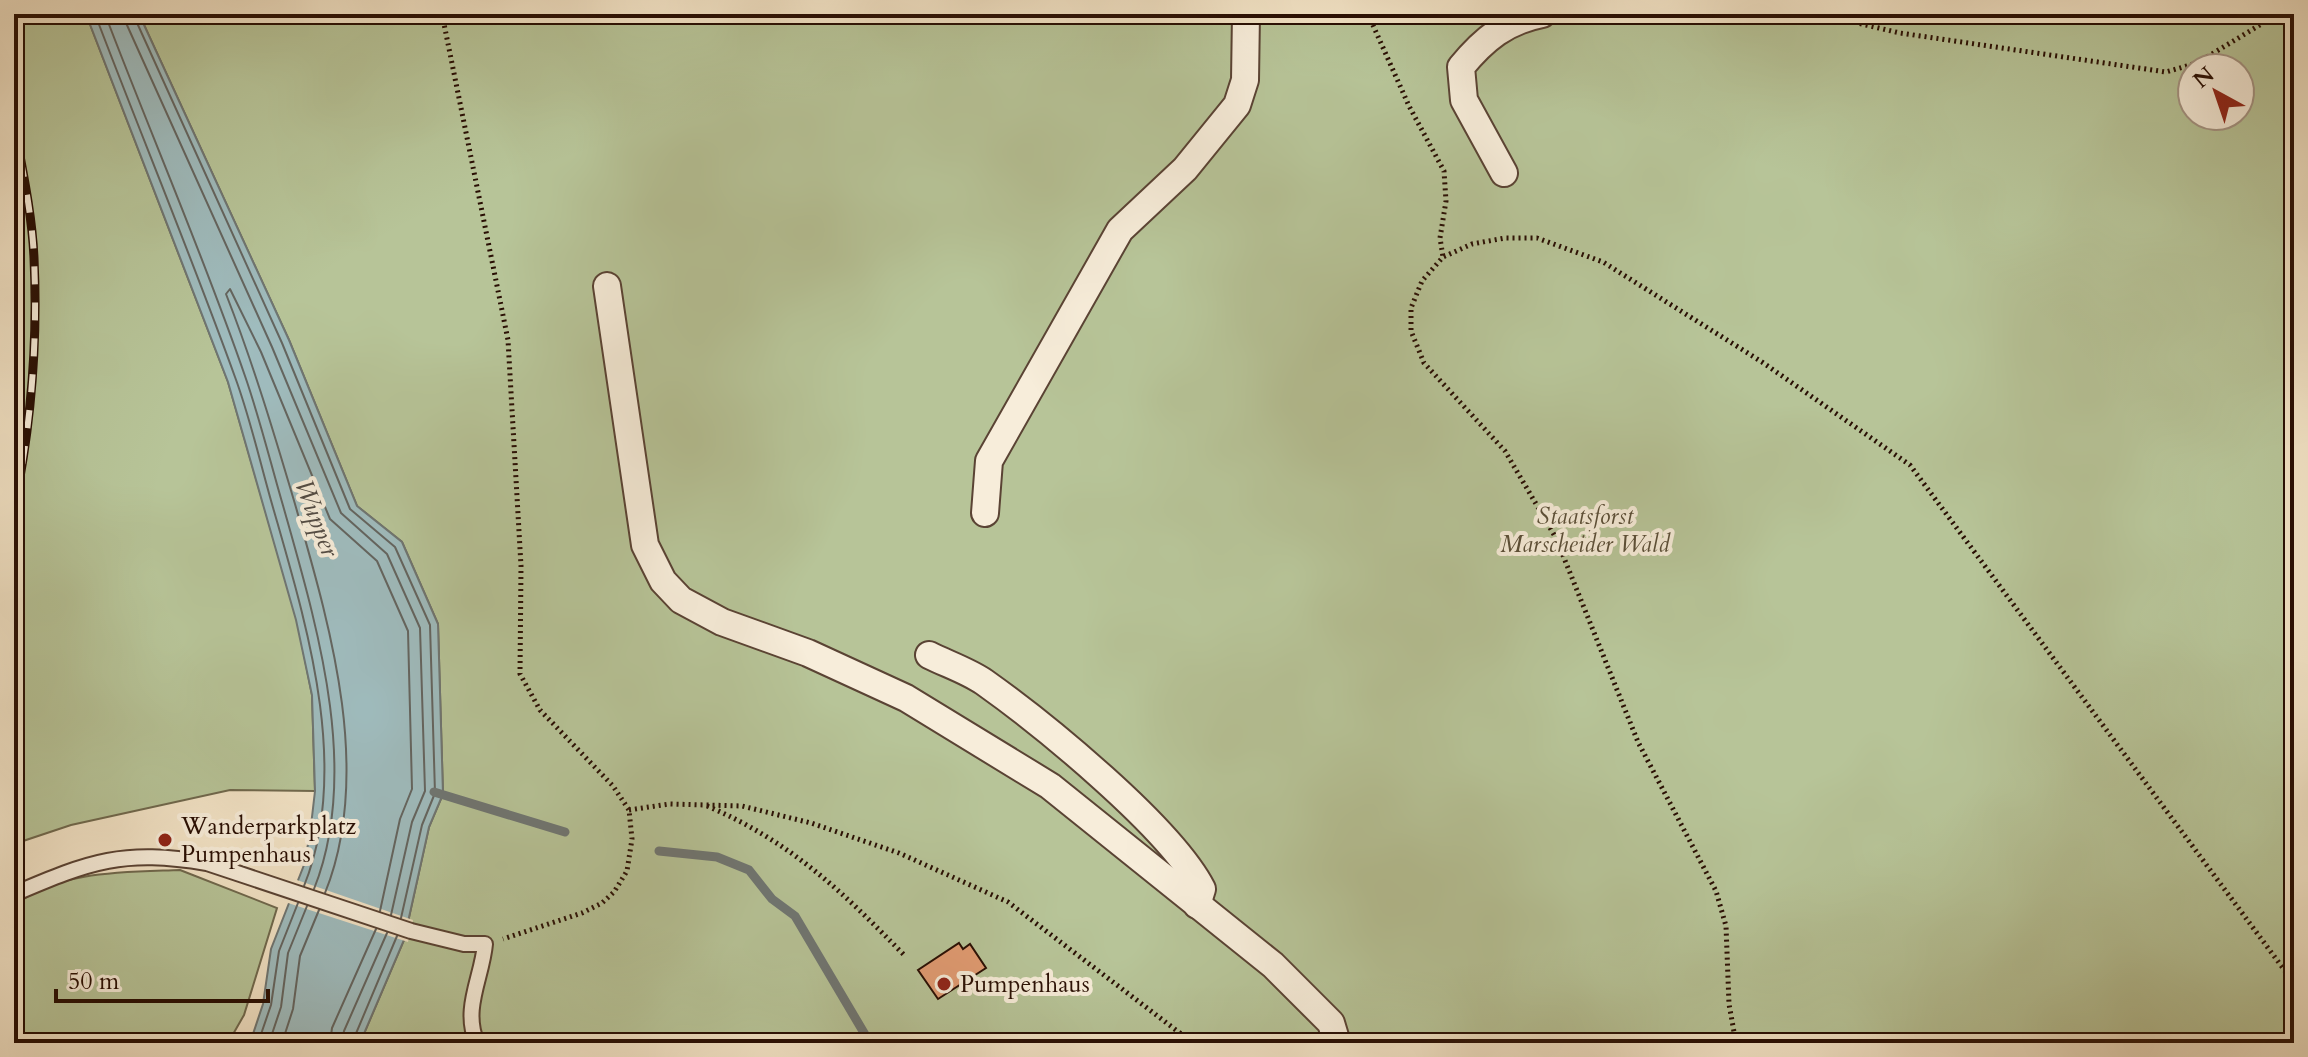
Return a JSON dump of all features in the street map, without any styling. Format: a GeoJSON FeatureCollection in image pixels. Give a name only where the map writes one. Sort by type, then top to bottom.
{"type":"FeatureCollection","features":[{"type":"Feature","properties":{"kind":"street"},"geometry":{"type":"LineString","coordinates":[[985,513],[989,461],[1120,230],[1185,169],[1237,105],[1245,80],[1246,14]]}},
{"type":"Feature","properties":{"kind":"street"},"geometry":{"type":"LineString","coordinates":[[1504,173],[1464,100],[1461,67],[1481,43],[1516,19],[1542,14]]}},
{"type":"Feature","properties":{"kind":"street"},"geometry":{"type":"LineString","coordinates":[[607,286],[645,545],[663,581],[681,600],[722,622],[808,653],[906,698],[1050,786],[1273,965],[1331,1023],[1337,1043]]}},
{"type":"Feature","properties":{"kind":"street"},"geometry":{"type":"LineString","coordinates":[[929,655],[982,680],[1081,761],[1161,835],[1193,872],[1202,889],[1197,905]]}},
{"type":"Feature","properties":{"kind":"lane"},"geometry":{"type":"LineString","coordinates":[[14,894],[79,866],[112,857],[144,855],[207,863],[411,931],[442,940],[485,944],[483,968],[472,992],[472,1024],[477,1043]]}},
{"type":"Feature","properties":{"kind":"path"},"geometry":{"type":"LineString","coordinates":[[442,14],[508,340],[521,566],[520,674],[540,710],[613,786],[629,810],[632,839],[627,871],[614,892],[582,913],[485,944]]}},
{"type":"Feature","properties":{"kind":"path"},"geometry":{"type":"LineString","coordinates":[[1368,14],[1409,106],[1444,171],[1446,201],[1440,238],[1443,257]]}},
{"type":"Feature","properties":{"kind":"path"},"geometry":{"type":"LineString","coordinates":[[1819,14],[1900,33],[2166,72],[2197,63],[2278,14]]}},
{"type":"Feature","properties":{"kind":"path"},"geometry":{"type":"LineString","coordinates":[[1736,1043],[1729,1004],[1726,926],[1716,891],[1638,742],[1556,538],[1505,451],[1424,363],[1411,331],[1411,308],[1422,281],[1443,257],[1472,244],[1505,238],[1537,238],[1573,248],[1603,262],[1762,362],[1910,465],[2294,983]]}},
{"type":"Feature","properties":{"kind":"path"},"geometry":{"type":"LineString","coordinates":[[629,810],[669,804],[742,806],[811,823],[899,853],[1008,902],[1193,1043]]}},
{"type":"Feature","properties":{"kind":"path"},"geometry":{"type":"LineString","coordinates":[[702,804],[770,837],[839,887],[905,956]]}},
{"type":"Feature","properties":{"kind":"green space"},"geometry":{"type":"Polygon","coordinates":[[[14,14],[86,14],[228,382],[297,620],[312,695],[315,791],[230,790],[71,825],[14,844],[14,14]]]}},
{"type":"Feature","properties":{"kind":"green space","name":"Staatsforst Marscheider Wald"},"geometry":{"type":"Polygon","coordinates":[[[139,14],[2294,14],[2294,1043],[360,1043],[404,940],[429,827],[443,794],[438,624],[402,542],[357,506],[289,340],[139,14]]]}},
{"type":"Feature","properties":{"kind":"green space"},"geometry":{"type":"Polygon","coordinates":[[[180,870],[277,908],[244,1015],[228,1043],[14,1043],[14,906],[31,894],[72,879],[180,870]]]}},
{"type":"Feature","properties":{"kind":"water","name":"Wupper"},"geometry":{"type":"Polygon","coordinates":[[[86,14],[139,14],[289,340],[357,506],[402,542],[438,624],[443,794],[429,827],[404,940],[360,1043],[250,1043],[263,1004],[271,949],[304,865],[310,834],[315,791],[312,695],[296,620],[228,382],[86,14]]]}},
{"type":"Feature","properties":{"kind":"pier"},"geometry":{"type":"Polygon","coordinates":[[[294,879],[413,920],[408,942],[285,902],[294,879]]]}},
{"type":"Feature","properties":{"kind":"building","name":"Pumpenhaus"},"geometry":{"type":"Polygon","coordinates":[[[959,943],[963,949],[970,944],[986,968],[938,999],[918,970],[959,943]]]}},
{"type":"Feature","properties":{"kind":"waterway"},"geometry":{"type":"LineString","coordinates":[[434,792],[565,832]]}},
{"type":"Feature","properties":{"kind":"waterway"},"geometry":{"type":"LineString","coordinates":[[659,851],[717,857],[749,870],[772,899],[795,916],[870,1043]]}},
{"type":"Feature","properties":{"kind":"railway"},"geometry":{"type":"LineString","coordinates":[[14,124],[31,224],[35,290],[32,384],[14,509]]}},
{"type":"Feature","properties":{"kind":"place","name":"Wanderparkplatz Pumpenhaus"},"geometry":{"type":"Point","coordinates":[165,840]}},
{"type":"Feature","properties":{"kind":"place","name":"Pumpenhaus"},"geometry":{"type":"Point","coordinates":[944,984]}}]}
